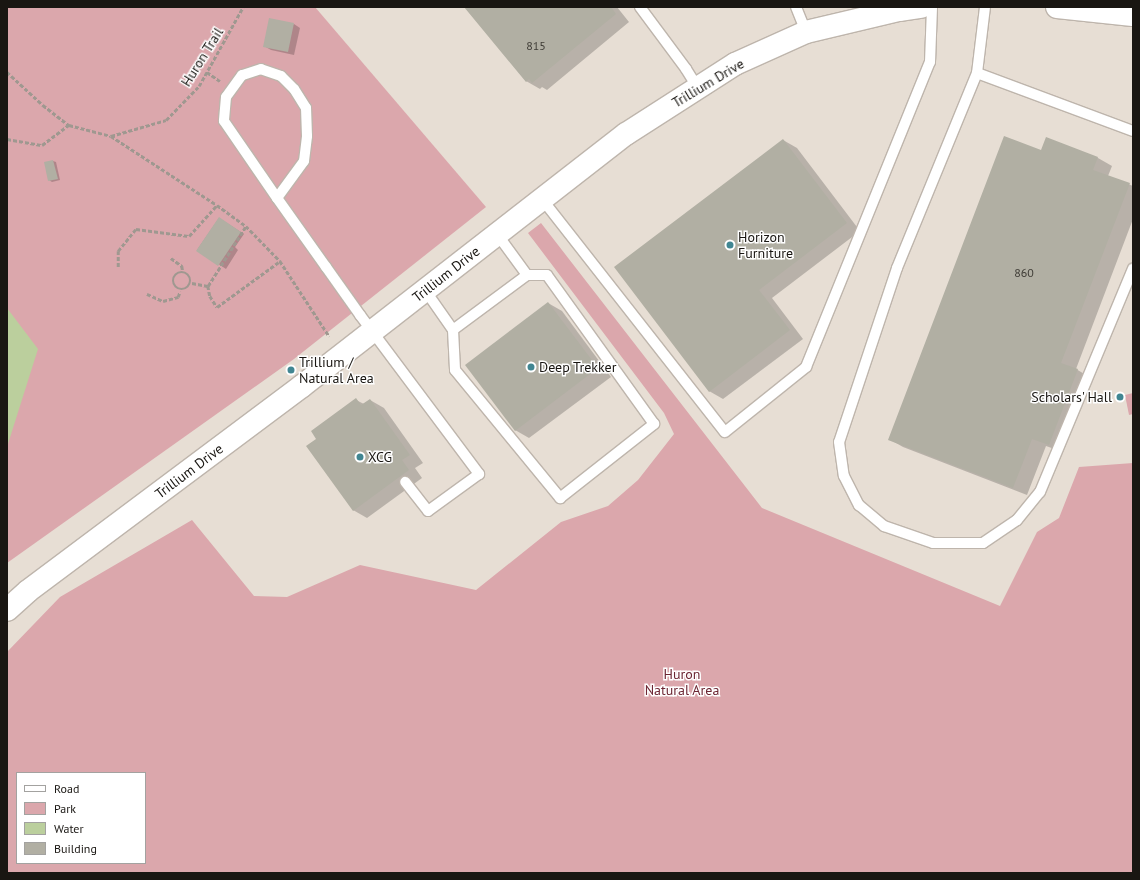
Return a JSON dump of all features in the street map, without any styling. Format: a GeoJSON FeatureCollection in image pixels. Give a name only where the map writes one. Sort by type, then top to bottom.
{"type":"FeatureCollection","features":[{"type":"Feature","properties":{"kind":"street","name":"Trillium Drive"},"geometry":{"type":"LineString","coordinates":[[7,610],[34,586],[372,332],[626,134],[735,64],[806,32],[899,10],[921,7]]}},
{"type":"Feature","properties":{"kind":"street"},"geometry":{"type":"LineString","coordinates":[[1057,7],[1133,15]]}},
{"type":"Feature","properties":{"kind":"lane"},"geometry":{"type":"LineString","coordinates":[[640,7],[686,69],[698,88]]}},
{"type":"Feature","properties":{"kind":"lane"},"geometry":{"type":"LineString","coordinates":[[796,7],[806,32]]}},
{"type":"Feature","properties":{"kind":"lane"},"geometry":{"type":"LineString","coordinates":[[542,199],[725,432],[806,366],[930,62],[932,7]]}},
{"type":"Feature","properties":{"kind":"lane"},"geometry":{"type":"LineString","coordinates":[[985,7],[977,73],[897,268],[839,442],[844,476],[859,505],[884,526],[933,543],[983,543],[1017,520],[1040,492],[1133,270]]}},
{"type":"Feature","properties":{"kind":"lane"},"geometry":{"type":"LineString","coordinates":[[277,198],[304,161],[308,136],[306,108],[294,89],[281,76],[261,69],[242,76],[226,97],[224,121],[277,198],[372,332],[479,474],[428,511],[405,482]]}},
{"type":"Feature","properties":{"kind":"lane"},"geometry":{"type":"LineString","coordinates":[[977,73],[1133,131]]}},
{"type":"Feature","properties":{"kind":"lane"},"geometry":{"type":"LineString","coordinates":[[497,234],[527,276]]}},
{"type":"Feature","properties":{"kind":"lane"},"geometry":{"type":"LineString","coordinates":[[425,290],[454,330],[455,370],[560,498],[654,424],[547,275],[527,276],[454,330]]}},
{"type":"Feature","properties":{"kind":"path","name":"Huron Trail"},"geometry":{"type":"LineString","coordinates":[[111,136],[166,120],[199,86],[243,7]]}},
{"type":"Feature","properties":{"kind":"path"},"geometry":{"type":"LineString","coordinates":[[7,72],[44,106],[69,125],[111,136],[246,226],[280,261],[329,336]]}},
{"type":"Feature","properties":{"kind":"path"},"geometry":{"type":"LineString","coordinates":[[7,139],[42,146],[69,125]]}},
{"type":"Feature","properties":{"kind":"path"},"geometry":{"type":"LineString","coordinates":[[118,267],[118,250],[136,229],[189,236],[216,205]]}},
{"type":"Feature","properties":{"kind":"path"},"geometry":{"type":"LineString","coordinates":[[246,226],[208,286],[210,296],[218,307],[280,261]]}},
{"type":"Feature","properties":{"kind":"path"},"geometry":{"type":"LineString","coordinates":[[171,258],[182,266],[183,272],[191,277],[192,284],[188,290],[180,291],[174,286],[173,279],[178,273],[183,272]]}},
{"type":"Feature","properties":{"kind":"path"},"geometry":{"type":"LineString","coordinates":[[192,284],[208,286]]}},
{"type":"Feature","properties":{"kind":"path"},"geometry":{"type":"LineString","coordinates":[[147,294],[163,301],[178,297],[180,291]]}},
{"type":"Feature","properties":{"kind":"green space"},"geometry":{"type":"Polygon","coordinates":[[[7,7],[315,7],[486,207],[294,359],[7,563],[7,7]]]}},
{"type":"Feature","properties":{"kind":"green space","name":"Huron Natural Area"},"geometry":{"type":"Polygon","coordinates":[[[541,223],[762,508],[1000,606],[1037,532],[1059,518],[1079,467],[1133,463],[1133,873],[7,873],[7,652],[60,597],[192,520],[254,596],[287,597],[360,565],[476,590],[561,522],[608,506],[638,480],[674,434],[664,413],[528,233],[541,223]]]}},
{"type":"Feature","properties":{"kind":"green space"},"geometry":{"type":"Polygon","coordinates":[[[1133,393],[1133,414],[1129,415],[1125,395],[1133,393]]]}},
{"type":"Feature","properties":{"kind":"water"},"geometry":{"type":"Polygon","coordinates":[[[7,308],[38,349],[7,447],[7,308]]]}},
{"type":"Feature","properties":{"kind":"building"},"geometry":{"type":"Polygon","coordinates":[[[464,7],[611,7],[616,14],[532,83],[529,79],[526,82],[464,7]]]}},
{"type":"Feature","properties":{"kind":"building"},"geometry":{"type":"Polygon","coordinates":[[[269,18],[294,23],[288,52],[263,47],[269,18]]]}},
{"type":"Feature","properties":{"kind":"building"},"geometry":{"type":"Polygon","coordinates":[[[1004,136],[1041,150],[1046,137],[1098,157],[1093,170],[1130,183],[1061,363],[1078,369],[1049,445],[1032,439],[1013,488],[888,440],[1004,136]]]}},
{"type":"Feature","properties":{"kind":"building","name":"Horizon Furniture"},"geometry":{"type":"Polygon","coordinates":[[[783,139],[847,223],[759,290],[790,330],[709,392],[614,267],[783,139]]]}},
{"type":"Feature","properties":{"kind":"building"},"geometry":{"type":"Polygon","coordinates":[[[53,160],[58,179],[48,181],[44,162],[53,160]]]}},
{"type":"Feature","properties":{"kind":"building"},"geometry":{"type":"Polygon","coordinates":[[[219,217],[241,232],[218,266],[196,251],[219,217]]]}},
{"type":"Feature","properties":{"kind":"building","name":"Deep Trekker"},"geometry":{"type":"Polygon","coordinates":[[[548,302],[598,368],[515,431],[465,365],[548,302]]]}},
{"type":"Feature","properties":{"kind":"building","name":"XCG"},"geometry":{"type":"Polygon","coordinates":[[[356,398],[361,405],[370,399],[410,455],[402,460],[409,470],[353,511],[306,446],[316,439],[311,431],[356,398]]]}},
{"type":"Feature","properties":{"kind":"place","name":"Horizon Furniture"},"geometry":{"type":"Point","coordinates":[730,245]}},
{"type":"Feature","properties":{"kind":"place","name":"Deep Trekker"},"geometry":{"type":"Point","coordinates":[531,367]}},
{"type":"Feature","properties":{"kind":"place","name":"Trillium / Natural Area"},"geometry":{"type":"Point","coordinates":[291,370]}},
{"type":"Feature","properties":{"kind":"place","name":"Scholars' Hall"},"geometry":{"type":"Point","coordinates":[1120,397]}},
{"type":"Feature","properties":{"kind":"place","name":"XCG"},"geometry":{"type":"Point","coordinates":[360,457]}}]}
